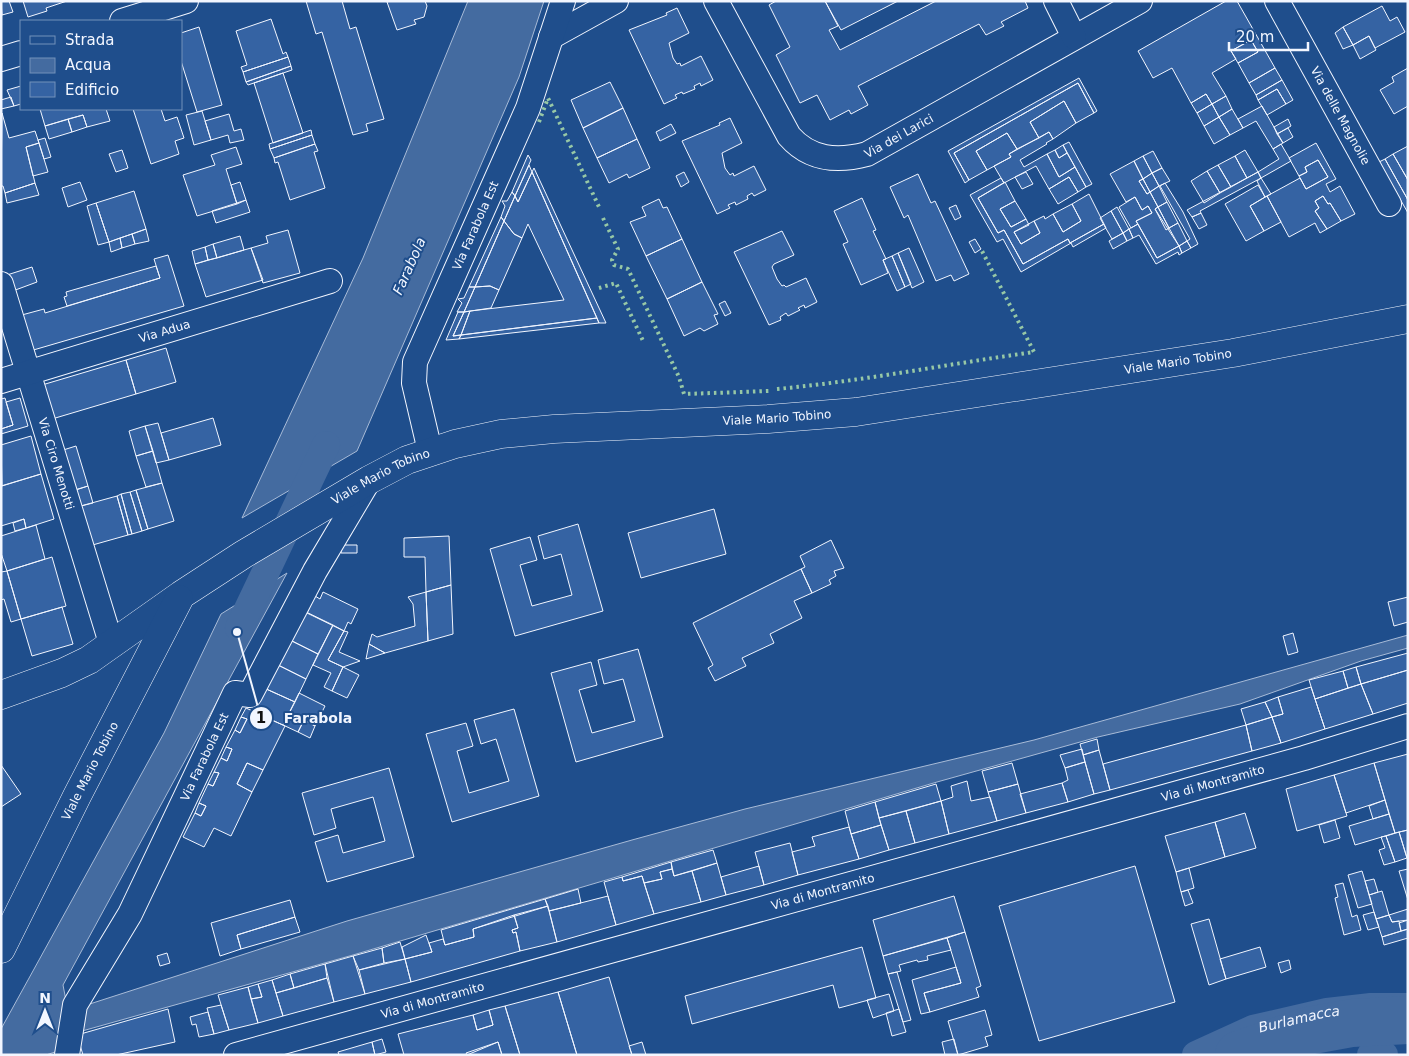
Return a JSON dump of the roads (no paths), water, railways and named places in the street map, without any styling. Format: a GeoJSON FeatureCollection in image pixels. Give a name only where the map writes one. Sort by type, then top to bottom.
{"type":"FeatureCollection","features":[{"type":"Feature","properties":{"kind":"main road","name":"Viale Mario Tobino"},"geometry":{"type":"LineString","coordinates":[[1,695],[77,666],[244,554],[369,480],[430,451],[470,440],[530,431],[768,419],[856,412],[1233,353],[1408,319]]}},
{"type":"Feature","properties":{"kind":"main road","name":"Viale Mario Tobino"},"geometry":{"type":"LineString","coordinates":[[1,949],[72,804],[181,595]]}},
{"type":"Feature","properties":{"kind":"street"},"geometry":{"type":"LineString","coordinates":[[125,20],[186,1]]}},
{"type":"Feature","properties":{"kind":"street","name":"Via Farabola Est"},"geometry":{"type":"LineString","coordinates":[[430,451],[414,383],[415,362],[528,108],[563,1]]}},
{"type":"Feature","properties":{"kind":"street"},"geometry":{"type":"LineString","coordinates":[[551,37],[616,1]]}},
{"type":"Feature","properties":{"kind":"street","name":"Via dei Larici"},"geometry":{"type":"LineString","coordinates":[[716,1],[788,136],[799,147],[810,154],[840,160],[867,154],[1140,1]]}},
{"type":"Feature","properties":{"kind":"street"},"geometry":{"type":"LineString","coordinates":[[1056,1],[1074,38]]}},
{"type":"Feature","properties":{"kind":"street","name":"Via delle Magnolie"},"geometry":{"type":"LineString","coordinates":[[1277,1],[1389,204]]}},
{"type":"Feature","properties":{"kind":"street"},"geometry":{"type":"LineString","coordinates":[[1,59],[20,53]]}},
{"type":"Feature","properties":{"kind":"street","name":"Via Adua"},"geometry":{"type":"LineString","coordinates":[[1,381],[330,282]]}},
{"type":"Feature","properties":{"kind":"street","name":"Via Ciro Menotti"},"geometry":{"type":"LineString","coordinates":[[1,284],[30,373],[111,643]]}},
{"type":"Feature","properties":{"kind":"street","name":"Via Farabola Est"},"geometry":{"type":"LineString","coordinates":[[68,1049],[75,1005],[130,914],[235,693],[250,695],[315,570],[369,480]]}},
{"type":"Feature","properties":{"kind":"street","name":"Via di Montramito"},"geometry":{"type":"LineString","coordinates":[[236,1055],[1304,758],[1408,726]]}},
{"type":"Feature","properties":{"kind":"water"},"geometry":{"type":"Polygon","coordinates":[[[468,1],[544,1],[519,77],[357,451],[242,518],[363,258],[468,1]]]}},
{"type":"Feature","properties":{"kind":"water"},"geometry":{"type":"Polygon","coordinates":[[[287,573],[63,985],[68,1011],[347,921],[745,809],[1034,740],[1408,635],[1408,648],[1361,661],[1240,704],[1098,737],[937,782],[353,955],[75,1033],[58,1051],[46,1055],[1,1055],[1,1029],[164,733],[221,614],[287,573]]]}},
{"type":"Feature","properties":{"kind":"waterway","name":"Farabola"},"geometry":{"type":"LineString","coordinates":[[239,628],[326,445]]}},
{"type":"Feature","properties":{"kind":"waterway","name":"Burlamacca"},"geometry":{"type":"LineString","coordinates":[[1196,1055],[1253,1029],[1327,1012],[1371,1007],[1408,1007]]}},
{"type":"Feature","properties":{"kind":"waterway","name":"Burlamacca"},"geometry":{"type":"LineString","coordinates":[[1239,1055],[1308,1031],[1352,1023],[1408,1020]]}},
{"type":"Feature","properties":{"kind":"waterway","name":"Burlamacca"},"geometry":{"type":"LineString","coordinates":[[1371,1055],[1384,1055]]}},
{"type":"Feature","properties":{"kind":"place","name":"Farabola"},"geometry":{"type":"Point","coordinates":[237,632]}}]}
